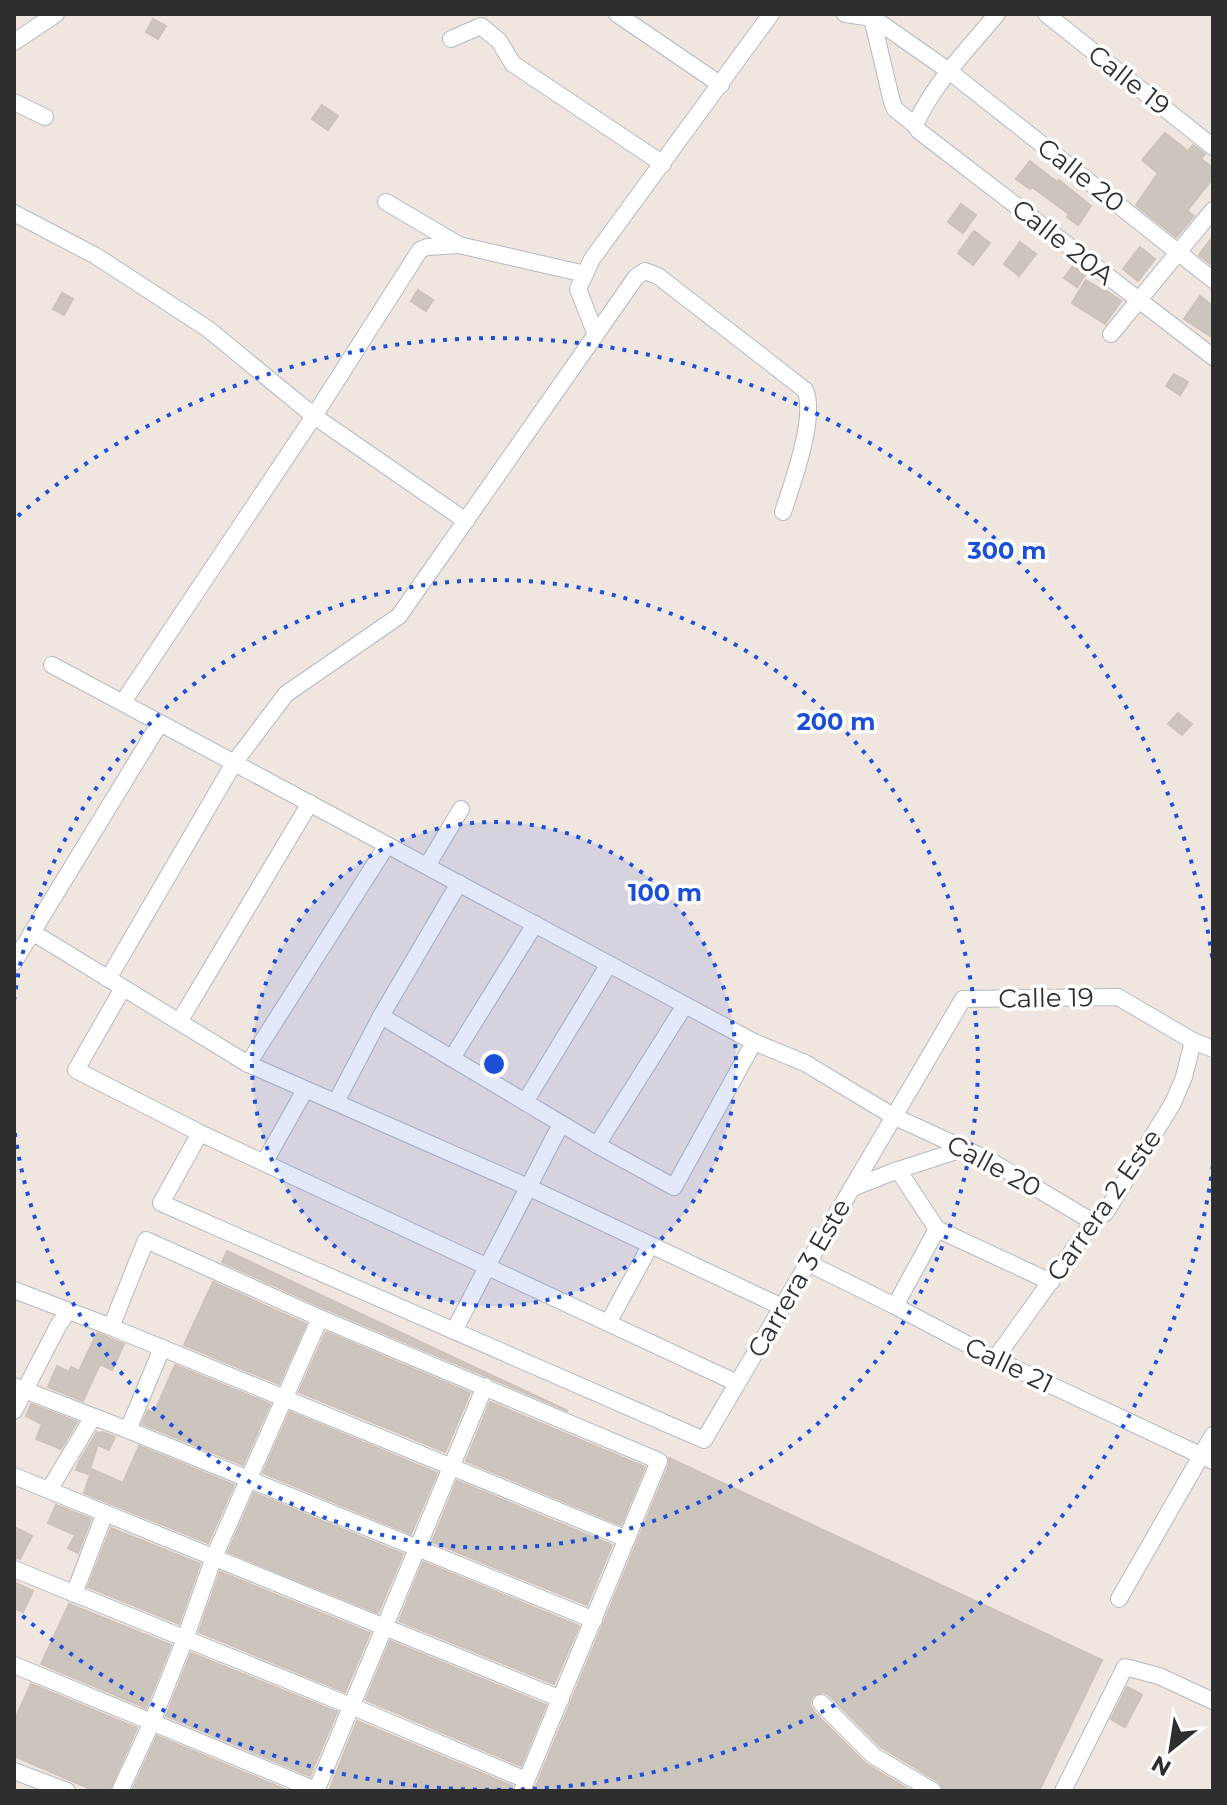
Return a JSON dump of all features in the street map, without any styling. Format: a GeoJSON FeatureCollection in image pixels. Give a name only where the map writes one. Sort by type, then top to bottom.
{"type":"FeatureCollection","features":[{"type":"Feature","properties":{"kind":"street"},"geometry":{"type":"LineString","coordinates":[[14,42],[56,14]]}},
{"type":"Feature","properties":{"kind":"street"},"geometry":{"type":"LineString","coordinates":[[617,14],[721,85]]}},
{"type":"Feature","properties":{"kind":"street"},"geometry":{"type":"LineString","coordinates":[[596,335],[578,289],[592,259],[771,14]]}},
{"type":"Feature","properties":{"kind":"street"},"geometry":{"type":"LineString","coordinates":[[845,14],[872,16]]}},
{"type":"Feature","properties":{"kind":"street"},"geometry":{"type":"LineString","coordinates":[[915,125],[922,109],[949,71],[997,14]]}},
{"type":"Feature","properties":{"kind":"street","name":"Calle 19"},"geometry":{"type":"LineString","coordinates":[[1046,14],[1213,147]]}},
{"type":"Feature","properties":{"kind":"street","name":"Calle 20"},"geometry":{"type":"LineString","coordinates":[[872,16],[949,71],[1213,280]]}},
{"type":"Feature","properties":{"kind":"street","name":"Calle 20A"},"geometry":{"type":"LineString","coordinates":[[872,16],[895,109],[919,131],[1213,357]]}},
{"type":"Feature","properties":{"kind":"street"},"geometry":{"type":"LineString","coordinates":[[451,39],[481,26],[499,41],[513,64],[663,164]]}},
{"type":"Feature","properties":{"kind":"street"},"geometry":{"type":"LineString","coordinates":[[14,102],[45,117]]}},
{"type":"Feature","properties":{"kind":"street"},"geometry":{"type":"LineString","coordinates":[[386,202],[459,245]]}},
{"type":"Feature","properties":{"kind":"street"},"geometry":{"type":"LineString","coordinates":[[1111,334],[1213,210]]}},
{"type":"Feature","properties":{"kind":"street"},"geometry":{"type":"LineString","coordinates":[[14,213],[96,256],[208,329],[314,416],[466,521]]}},
{"type":"Feature","properties":{"kind":"street"},"geometry":{"type":"LineString","coordinates":[[123,702],[314,416],[420,250],[459,245],[585,274]]}},
{"type":"Feature","properties":{"kind":"street"},"geometry":{"type":"LineString","coordinates":[[108,979],[234,763],[286,694],[399,616],[636,277],[645,271],[658,276],[805,390],[810,400],[802,455],[783,512]]}},
{"type":"Feature","properties":{"kind":"street","name":"Calle 20"},"geometry":{"type":"LineString","coordinates":[[52,665],[754,1042],[805,1063],[893,1116],[991,1161],[1093,1222]]}},
{"type":"Feature","properties":{"kind":"street"},"geometry":{"type":"LineString","coordinates":[[14,962],[160,723]]}},
{"type":"Feature","properties":{"kind":"street"},"geometry":{"type":"LineString","coordinates":[[179,1022],[310,803]]}},
{"type":"Feature","properties":{"kind":"street"},"geometry":{"type":"LineString","coordinates":[[427,866],[461,809]]}},
{"type":"Feature","properties":{"kind":"street"},"geometry":{"type":"LineString","coordinates":[[248,1064],[387,845]]}},
{"type":"Feature","properties":{"kind":"street"},"geometry":{"type":"LineString","coordinates":[[336,1102],[381,1016],[459,883]]}},
{"type":"Feature","properties":{"kind":"street"},"geometry":{"type":"LineString","coordinates":[[452,1058],[535,924]]}},
{"type":"Feature","properties":{"kind":"street"},"geometry":{"type":"LineString","coordinates":[[32,932],[248,1064],[528,1187],[782,1307]]}},
{"type":"Feature","properties":{"kind":"street"},"geometry":{"type":"LineString","coordinates":[[525,1102],[609,964]]}},
{"type":"Feature","properties":{"kind":"street"},"geometry":{"type":"LineString","coordinates":[[123,988],[76,1070],[200,1133],[737,1383]]}},
{"type":"Feature","properties":{"kind":"street","name":"Calle 19"},"geometry":{"type":"LineString","coordinates":[[963,999],[1118,997],[1193,1041],[1213,1049]]}},
{"type":"Feature","properties":{"kind":"street","name":"Carrera 3 Este"},"geometry":{"type":"LineString","coordinates":[[454,1331],[704,1440],[963,999]]}},
{"type":"Feature","properties":{"kind":"street"},"geometry":{"type":"LineString","coordinates":[[597,1145],[685,1005]]}},
{"type":"Feature","properties":{"kind":"street"},"geometry":{"type":"LineString","coordinates":[[381,1016],[561,1124],[674,1187],[754,1042]]}},
{"type":"Feature","properties":{"kind":"street","name":"Carrera 2 Este"},"geometry":{"type":"LineString","coordinates":[[995,1359],[1093,1222],[1106,1212],[1173,1103],[1184,1077],[1193,1041]]}},
{"type":"Feature","properties":{"kind":"street"},"geometry":{"type":"LineString","coordinates":[[264,1163],[305,1090]]}},
{"type":"Feature","properties":{"kind":"street"},"geometry":{"type":"LineString","coordinates":[[200,1133],[161,1203],[454,1331],[561,1124]]}},
{"type":"Feature","properties":{"kind":"street"},"geometry":{"type":"LineString","coordinates":[[852,1188],[966,1148]]}},
{"type":"Feature","properties":{"kind":"street"},"geometry":{"type":"LineString","coordinates":[[898,1170],[937,1229],[1051,1282]]}},
{"type":"Feature","properties":{"kind":"street"},"geometry":{"type":"LineString","coordinates":[[895,1306],[937,1229]]}},
{"type":"Feature","properties":{"kind":"street"},"geometry":{"type":"LineString","coordinates":[[14,1569],[351,1706],[524,1786],[659,1461],[320,1318],[146,1240],[111,1327]]}},
{"type":"Feature","properties":{"kind":"street"},"geometry":{"type":"LineString","coordinates":[[608,1323],[650,1246]]}},
{"type":"Feature","properties":{"kind":"street","name":"Calle 21"},"geometry":{"type":"LineString","coordinates":[[808,1263],[995,1359],[1207,1459]]}},
{"type":"Feature","properties":{"kind":"street"},"geometry":{"type":"LineString","coordinates":[[14,1290],[627,1539]]}},
{"type":"Feature","properties":{"kind":"street"},"geometry":{"type":"LineString","coordinates":[[14,1411],[20,1388],[68,1311]]}},
{"type":"Feature","properties":{"kind":"street"},"geometry":{"type":"LineString","coordinates":[[120,1791],[152,1722],[214,1557],[320,1318]]}},
{"type":"Feature","properties":{"kind":"street"},"geometry":{"type":"LineString","coordinates":[[128,1430],[162,1348]]}},
{"type":"Feature","properties":{"kind":"street"},"geometry":{"type":"LineString","coordinates":[[14,1665],[316,1791],[485,1386]]}},
{"type":"Feature","properties":{"kind":"street"},"geometry":{"type":"LineString","coordinates":[[20,1388],[594,1620]]}},
{"type":"Feature","properties":{"kind":"street"},"geometry":{"type":"LineString","coordinates":[[49,1490],[93,1417]]}},
{"type":"Feature","properties":{"kind":"street"},"geometry":{"type":"LineString","coordinates":[[1119,1599],[1207,1459],[1213,1435]]}},
{"type":"Feature","properties":{"kind":"street"},"geometry":{"type":"LineString","coordinates":[[14,1476],[561,1699]]}},
{"type":"Feature","properties":{"kind":"street"},"geometry":{"type":"LineString","coordinates":[[74,1594],[105,1513]]}},
{"type":"Feature","properties":{"kind":"street"},"geometry":{"type":"LineString","coordinates":[[1063,1791],[1125,1667],[1159,1676],[1213,1701]]}},
{"type":"Feature","properties":{"kind":"street"},"geometry":{"type":"LineString","coordinates":[[821,1703],[874,1756],[933,1791]]}},
{"type":"Feature","properties":{"kind":"street"},"geometry":{"type":"LineString","coordinates":[[14,1771],[67,1791]]}},
{"type":"Feature","properties":{"kind":"building"},"geometry":{"type":"Polygon","coordinates":[[[153,19],[166,26],[158,39],[146,32],[153,19]]]}},
{"type":"Feature","properties":{"kind":"building"},"geometry":{"type":"Polygon","coordinates":[[[322,105],[338,116],[328,130],[312,119],[322,105]]]}},
{"type":"Feature","properties":{"kind":"building"},"geometry":{"type":"Polygon","coordinates":[[[1165,133],[1188,151],[1193,145],[1205,154],[1201,159],[1213,168],[1213,178],[1187,211],[1194,216],[1176,237],[1136,205],[1158,173],[1142,160],[1165,133]]]}},
{"type":"Feature","properties":{"kind":"building"},"geometry":{"type":"Polygon","coordinates":[[[1030,161],[1091,206],[1078,225],[1067,217],[1069,214],[1016,179],[1030,161]]]}},
{"type":"Feature","properties":{"kind":"building"},"geometry":{"type":"Polygon","coordinates":[[[961,204],[976,215],[963,233],[948,222],[961,204]]]}},
{"type":"Feature","properties":{"kind":"building"},"geometry":{"type":"Polygon","coordinates":[[[974,231],[990,243],[973,265],[958,253],[974,231]]]}},
{"type":"Feature","properties":{"kind":"building"},"geometry":{"type":"Polygon","coordinates":[[[1213,236],[1213,266],[1199,255],[1213,236]]]}},
{"type":"Feature","properties":{"kind":"building"},"geometry":{"type":"Polygon","coordinates":[[[1020,242],[1036,254],[1019,276],[1004,264],[1020,242]]]}},
{"type":"Feature","properties":{"kind":"building"},"geometry":{"type":"Polygon","coordinates":[[[1140,247],[1155,259],[1138,281],[1123,269],[1140,247]]]}},
{"type":"Feature","properties":{"kind":"building"},"geometry":{"type":"Polygon","coordinates":[[[1073,266],[1085,275],[1077,287],[1064,278],[1073,266]]]}},
{"type":"Feature","properties":{"kind":"building"},"geometry":{"type":"Polygon","coordinates":[[[1086,280],[1121,301],[1105,324],[1072,303],[1086,280]]]}},
{"type":"Feature","properties":{"kind":"building"},"geometry":{"type":"Polygon","coordinates":[[[418,290],[433,300],[426,311],[411,301],[418,290]]]}},
{"type":"Feature","properties":{"kind":"building"},"geometry":{"type":"Polygon","coordinates":[[[62,293],[73,299],[64,315],[53,309],[62,293]]]}},
{"type":"Feature","properties":{"kind":"building"},"geometry":{"type":"Polygon","coordinates":[[[1200,296],[1213,306],[1213,338],[1184,319],[1200,296]]]}},
{"type":"Feature","properties":{"kind":"building"},"geometry":{"type":"Polygon","coordinates":[[[1174,374],[1188,382],[1180,395],[1166,386],[1174,374]]]}},
{"type":"Feature","properties":{"kind":"building"},"geometry":{"type":"Polygon","coordinates":[[[1178,713],[1192,724],[1182,735],[1168,724],[1178,713]]]}},
{"type":"Feature","properties":{"kind":"building"},"geometry":{"type":"Polygon","coordinates":[[[227,1251],[568,1411],[222,1262],[227,1251]]]}},
{"type":"Feature","properties":{"kind":"building"},"geometry":{"type":"Polygon","coordinates":[[[213,1282],[306,1324],[279,1384],[184,1345],[213,1282]]]}},
{"type":"Feature","properties":{"kind":"building"},"geometry":{"type":"Polygon","coordinates":[[[326,1332],[470,1393],[445,1452],[299,1392],[326,1332]]]}},
{"type":"Feature","properties":{"kind":"building"},"geometry":{"type":"Polygon","coordinates":[[[97,1333],[124,1344],[112,1370],[100,1364],[83,1401],[48,1387],[57,1366],[69,1372],[71,1367],[79,1371],[97,1333]]]}},
{"type":"Feature","properties":{"kind":"building"},"geometry":{"type":"Polygon","coordinates":[[[175,1365],[270,1404],[243,1465],[142,1424],[148,1410],[154,1413],[175,1365]]]}},
{"type":"Feature","properties":{"kind":"building"},"geometry":{"type":"Polygon","coordinates":[[[490,1402],[645,1467],[621,1525],[466,1461],[490,1402]]]}},
{"type":"Feature","properties":{"kind":"building"},"geometry":{"type":"Polygon","coordinates":[[[31,1404],[77,1422],[61,1449],[36,1439],[42,1424],[26,1416],[31,1404]]]}},
{"type":"Feature","properties":{"kind":"building"},"geometry":{"type":"Polygon","coordinates":[[[290,1412],[437,1473],[411,1534],[263,1473],[290,1412]]]}},
{"type":"Feature","properties":{"kind":"building"},"geometry":{"type":"Polygon","coordinates":[[[97,1432],[115,1437],[109,1450],[98,1445],[88,1474],[76,1470],[79,1462],[97,1432]]]}},
{"type":"Feature","properties":{"kind":"building"},"geometry":{"type":"Polygon","coordinates":[[[139,1446],[234,1485],[208,1543],[84,1493],[92,1469],[123,1483],[139,1446]]]}},
{"type":"Feature","properties":{"kind":"building"},"geometry":{"type":"Polygon","coordinates":[[[669,1458],[1102,1660],[1039,1791],[944,1791],[939,1782],[881,1747],[823,1692],[811,1699],[813,1711],[866,1764],[911,1791],[534,1791],[669,1465],[669,1458]]]}},
{"type":"Feature","properties":{"kind":"building"},"geometry":{"type":"Polygon","coordinates":[[[457,1481],[612,1545],[587,1605],[432,1542],[457,1481]]]}},
{"type":"Feature","properties":{"kind":"building"},"geometry":{"type":"Polygon","coordinates":[[[254,1493],[403,1554],[378,1613],[228,1552],[254,1493]]]}},
{"type":"Feature","properties":{"kind":"building"},"geometry":{"type":"Polygon","coordinates":[[[56,1505],[91,1519],[78,1553],[68,1548],[75,1535],[48,1523],[56,1505]]]}},
{"type":"Feature","properties":{"kind":"building"},"geometry":{"type":"Polygon","coordinates":[[[14,1527],[32,1536],[20,1559],[14,1558],[14,1527]]]}},
{"type":"Feature","properties":{"kind":"building"},"geometry":{"type":"Polygon","coordinates":[[[111,1528],[200,1564],[179,1624],[88,1587],[111,1528]]]}},
{"type":"Feature","properties":{"kind":"building"},"geometry":{"type":"Polygon","coordinates":[[[423,1562],[579,1626],[554,1684],[399,1621],[423,1562]]]}},
{"type":"Feature","properties":{"kind":"building"},"geometry":{"type":"Polygon","coordinates":[[[220,1572],[370,1633],[345,1692],[199,1632],[220,1572]]]}},
{"type":"Feature","properties":{"kind":"building"},"geometry":{"type":"Polygon","coordinates":[[[14,1582],[33,1591],[23,1612],[14,1608],[14,1582]]]}},
{"type":"Feature","properties":{"kind":"building"},"geometry":{"type":"Polygon","coordinates":[[[69,1604],[171,1645],[146,1708],[41,1664],[69,1604]]]}},
{"type":"Feature","properties":{"kind":"building"},"geometry":{"type":"Polygon","coordinates":[[[390,1641],[546,1705],[521,1766],[366,1700],[390,1641]]]}},
{"type":"Feature","properties":{"kind":"building"},"geometry":{"type":"Polygon","coordinates":[[[191,1653],[337,1712],[310,1776],[166,1716],[191,1653]]]}},
{"type":"Feature","properties":{"kind":"building"},"geometry":{"type":"Polygon","coordinates":[[[31,1684],[137,1728],[109,1791],[95,1791],[14,1756],[14,1721],[31,1684]]]}},
{"type":"Feature","properties":{"kind":"building"},"geometry":{"type":"Polygon","coordinates":[[[1127,1687],[1142,1695],[1125,1727],[1111,1719],[1127,1687]]]}},
{"type":"Feature","properties":{"kind":"building"},"geometry":{"type":"Polygon","coordinates":[[[357,1721],[512,1786],[511,1791],[329,1791],[357,1721]]]}},
{"type":"Feature","properties":{"kind":"building"},"geometry":{"type":"Polygon","coordinates":[[[157,1736],[289,1791],[132,1791],[157,1736]]]}}]}
